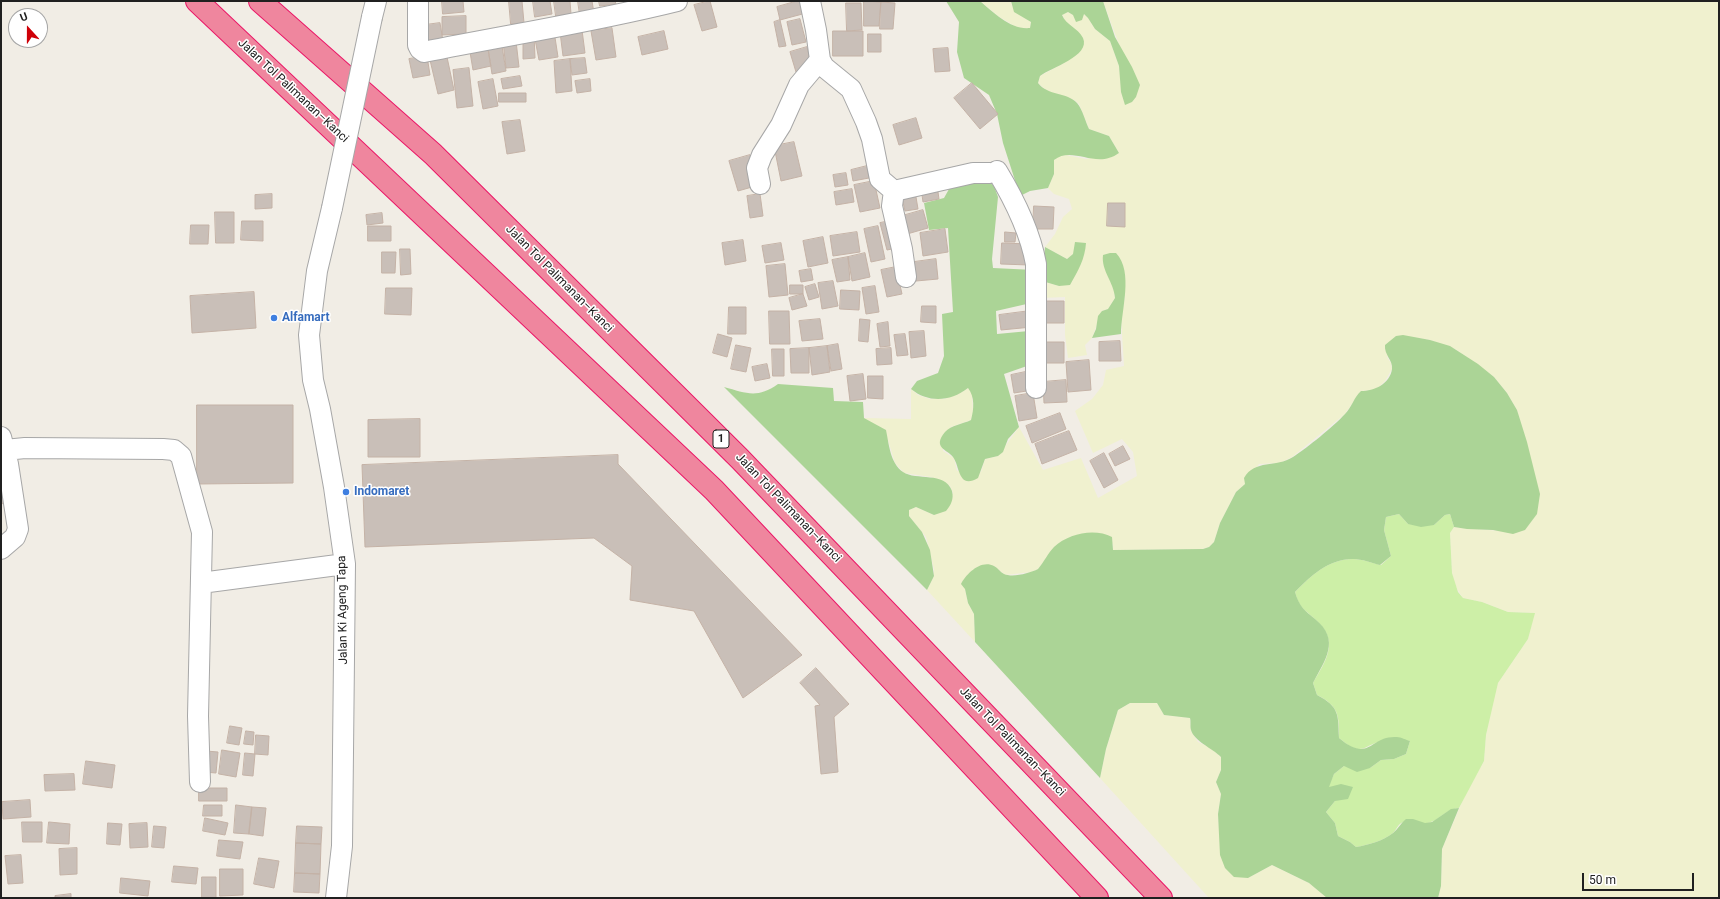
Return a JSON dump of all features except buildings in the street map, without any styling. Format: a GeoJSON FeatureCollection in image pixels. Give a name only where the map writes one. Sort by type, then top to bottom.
{"type":"FeatureCollection","features":[{"type":"Feature","properties":{"kind":"highway","name":"Jalan Tol Palimanan–Kanci"},"geometry":{"type":"LineString","coordinates":[[197,1],[714,490],[1097,898]]}},
{"type":"Feature","properties":{"kind":"highway","name":"Jalan Tol Palimanan–Kanci"},"geometry":{"type":"LineString","coordinates":[[260,1],[433,154],[729,448],[1161,898]]}},
{"type":"Feature","properties":{"kind":"street"},"geometry":{"type":"LineString","coordinates":[[418,1],[418,45],[420,50],[424,52],[641,5],[677,1]]}},
{"type":"Feature","properties":{"kind":"street"},"geometry":{"type":"LineString","coordinates":[[810,1],[820,60],[824,67],[850,90],[866,122],[872,140],[880,179],[894,191]]}},
{"type":"Feature","properties":{"kind":"street","name":"Jalan Ki Ageng Tapa"},"geometry":{"type":"LineString","coordinates":[[336,898],[342,846],[345,564],[334,487],[320,408],[313,380],[308,335],[317,271],[332,208],[374,9]]}},
{"type":"Feature","properties":{"kind":"street"},"geometry":{"type":"LineString","coordinates":[[760,184],[757,168],[762,155],[781,125],[799,85],[820,60]]}},
{"type":"Feature","properties":{"kind":"street"},"geometry":{"type":"LineString","coordinates":[[894,191],[987,172],[1012,195],[1033,248],[1036,264],[1036,388]]}},
{"type":"Feature","properties":{"kind":"street"},"geometry":{"type":"LineString","coordinates":[[894,191],[892,206],[902,249],[906,277]]}},
{"type":"Feature","properties":{"kind":"street"},"geometry":{"type":"LineString","coordinates":[[1,548],[15,537],[18,529],[4,454],[25,448],[163,449],[178,452],[184,463],[202,532],[198,716],[200,782]]}},
{"type":"Feature","properties":{"kind":"street"},"geometry":{"type":"LineString","coordinates":[[201,583],[345,564]]}},
{"type":"Feature","properties":{"kind":"green space"},"geometry":{"type":"Polygon","coordinates":[[[946,1],[980,1],[1010,24],[1023,28],[1030,28],[1031,22],[1014,12],[1011,1],[1103,1],[1115,37],[1132,67],[1140,85],[1136,97],[1132,102],[1125,105],[1121,92],[1119,66],[1110,41],[1095,29],[1084,14],[1082,20],[1076,22],[1073,15],[1068,12],[1062,15],[1066,21],[1081,35],[1084,44],[1076,56],[1040,76],[1038,83],[1047,90],[1068,97],[1077,103],[1089,129],[1109,136],[1119,153],[1110,158],[1102,159],[1069,155],[1061,156],[1054,160],[1054,174],[1048,188],[1030,191],[1020,196],[1003,143],[997,114],[989,95],[964,78],[957,52],[959,22],[946,1]]]}},
{"type":"Feature","properties":{"kind":"green space"},"geometry":{"type":"Polygon","coordinates":[[[980,1],[1011,1],[1012,6],[1020,15],[1031,22],[1030,28],[1023,29],[1016,27],[998,16],[980,1]]]}},
{"type":"Feature","properties":{"kind":"green space"},"geometry":{"type":"Polygon","coordinates":[[[1103,1],[1719,1],[1719,898],[1438,898],[1441,886],[1442,849],[1465,795],[1484,761],[1486,735],[1498,683],[1528,639],[1534,613],[1508,612],[1482,602],[1463,598],[1455,586],[1452,573],[1450,533],[1454,527],[1500,531],[1529,524],[1537,513],[1517,410],[1507,393],[1494,377],[1455,349],[1430,340],[1417,338],[1387,357],[1391,363],[1392,369],[1385,381],[1380,386],[1374,390],[1361,391],[1345,414],[1292,457],[1280,463],[1259,464],[1245,484],[1236,492],[1220,523],[1214,542],[1209,547],[1203,549],[1113,550],[1113,544],[1072,536],[1055,547],[1038,569],[1032,572],[1005,575],[994,566],[981,566],[969,573],[965,589],[968,603],[974,614],[975,642],[927,590],[934,576],[934,569],[926,537],[909,516],[909,510],[916,507],[934,515],[953,493],[950,486],[944,482],[931,477],[904,473],[895,463],[887,437],[864,418],[911,419],[911,389],[918,395],[930,399],[944,399],[968,388],[972,393],[973,413],[971,420],[951,427],[942,438],[943,451],[954,458],[957,471],[981,472],[985,459],[998,456],[1019,427],[1043,470],[1081,458],[1098,498],[1137,476],[1133,452],[1122,439],[1093,453],[1075,411],[1092,399],[1103,385],[1106,370],[1124,366],[1121,317],[1125,297],[1107,273],[1113,285],[1115,298],[1108,309],[1102,311],[1092,338],[1085,345],[1087,355],[1068,358],[1065,335],[1065,297],[1041,298],[1042,281],[1059,286],[1073,254],[1067,259],[1045,247],[1055,234],[1063,217],[1072,209],[1069,199],[1054,194],[1048,188],[1054,174],[1054,160],[1059,156],[1066,155],[1086,159],[1119,153],[1109,136],[1089,129],[1079,104],[1074,100],[1048,92],[1038,83],[1040,76],[1064,63],[1083,39],[1065,21],[1062,14],[1068,12],[1073,15],[1084,14],[1095,29],[1110,41],[1119,66],[1123,99],[1121,50],[1103,1]]]}},
{"type":"Feature","properties":{"kind":"green space"},"geometry":{"type":"Polygon","coordinates":[[[983,177],[994,186],[998,197],[992,259],[993,268],[1034,270],[1031,303],[996,311],[997,334],[1029,331],[1027,366],[1004,374],[1019,427],[1008,439],[1003,452],[998,456],[985,459],[978,478],[967,481],[963,479],[953,457],[942,448],[940,442],[941,437],[945,432],[954,426],[971,420],[973,403],[972,395],[968,388],[954,396],[939,399],[925,397],[911,389],[917,381],[938,373],[944,356],[942,314],[953,312],[948,228],[929,230],[924,203],[944,198],[953,182],[983,177]]]}},
{"type":"Feature","properties":{"kind":"green space"},"geometry":{"type":"Polygon","coordinates":[[[1075,242],[1086,243],[1081,265],[1070,285],[1059,286],[1042,281],[1045,247],[1067,259],[1073,254],[1075,242]]]}},
{"type":"Feature","properties":{"kind":"green space"},"geometry":{"type":"Polygon","coordinates":[[[1116,253],[1124,270],[1125,292],[1121,334],[1092,338],[1096,329],[1098,316],[1102,311],[1108,309],[1115,298],[1103,261],[1103,255],[1116,253]]]}},
{"type":"Feature","properties":{"kind":"green space"},"geometry":{"type":"Polygon","coordinates":[[[1403,335],[1430,340],[1450,346],[1478,364],[1494,377],[1507,393],[1517,410],[1540,494],[1537,514],[1525,530],[1513,534],[1493,530],[1454,527],[1450,514],[1445,515],[1434,525],[1421,527],[1408,524],[1399,514],[1386,517],[1384,530],[1391,556],[1380,565],[1353,559],[1328,565],[1307,580],[1295,592],[1302,607],[1323,627],[1327,635],[1329,642],[1326,658],[1313,683],[1317,695],[1325,699],[1336,712],[1338,717],[1339,738],[1357,749],[1364,749],[1388,738],[1399,737],[1410,741],[1406,754],[1394,759],[1381,760],[1370,768],[1357,772],[1344,766],[1334,774],[1329,787],[1341,784],[1353,787],[1348,799],[1335,801],[1326,812],[1335,823],[1338,836],[1356,847],[1365,845],[1389,836],[1406,819],[1413,819],[1425,823],[1432,822],[1451,809],[1459,808],[1442,849],[1441,886],[1438,898],[1327,898],[1309,883],[1272,865],[1248,878],[1234,877],[1225,868],[1220,855],[1218,814],[1221,794],[1216,782],[1221,770],[1221,757],[1196,738],[1191,729],[1190,718],[1164,715],[1157,703],[1130,703],[1118,710],[1106,749],[1100,778],[975,642],[974,614],[968,603],[965,589],[961,584],[970,572],[984,564],[994,566],[1008,575],[1035,571],[1052,549],[1060,542],[1082,533],[1098,533],[1112,537],[1113,550],[1203,549],[1209,547],[1214,542],[1220,523],[1236,492],[1245,484],[1244,478],[1249,472],[1254,468],[1280,462],[1293,457],[1320,437],[1340,419],[1361,391],[1371,390],[1385,383],[1391,374],[1392,366],[1385,349],[1385,345],[1396,336],[1403,335]]]}},
{"type":"Feature","properties":{"kind":"green space"},"geometry":{"type":"Polygon","coordinates":[[[778,384],[833,388],[834,401],[863,402],[864,418],[886,430],[895,464],[903,472],[909,475],[937,479],[948,485],[952,491],[953,497],[951,504],[946,511],[934,515],[916,507],[909,510],[909,516],[922,532],[930,550],[934,576],[927,590],[724,387],[745,393],[757,393],[771,389],[778,384]]]}},
{"type":"Feature","properties":{"kind":"green space"},"geometry":{"type":"Polygon","coordinates":[[[1399,514],[1408,524],[1434,525],[1445,515],[1450,514],[1454,527],[1450,533],[1452,573],[1458,592],[1463,598],[1482,602],[1508,612],[1535,613],[1528,639],[1498,683],[1486,735],[1484,761],[1459,808],[1454,809],[1427,823],[1413,820],[1403,822],[1393,833],[1385,838],[1370,844],[1356,847],[1338,836],[1335,823],[1326,812],[1335,801],[1328,787],[1334,774],[1344,766],[1370,768],[1381,760],[1394,759],[1406,754],[1410,741],[1387,739],[1376,742],[1362,749],[1358,749],[1353,748],[1339,738],[1339,723],[1334,707],[1317,695],[1313,683],[1326,660],[1329,644],[1328,637],[1324,629],[1317,621],[1303,609],[1295,592],[1307,580],[1328,565],[1336,562],[1356,559],[1381,565],[1391,556],[1384,530],[1386,517],[1399,514]]]}},
{"type":"Feature","properties":{"kind":"green space"},"geometry":{"type":"Polygon","coordinates":[[[1130,703],[1157,703],[1164,715],[1190,718],[1191,731],[1198,742],[1211,748],[1221,757],[1221,770],[1216,782],[1221,794],[1218,814],[1219,828],[1248,878],[1272,865],[1309,883],[1327,898],[1209,898],[1100,778],[1106,749],[1118,710],[1130,703]]]}},
{"type":"Feature","properties":{"kind":"place","name":"Alfamart"},"geometry":{"type":"Point","coordinates":[274,318]}},
{"type":"Feature","properties":{"kind":"place","name":"Indomaret"},"geometry":{"type":"Point","coordinates":[346,492]}}]}
